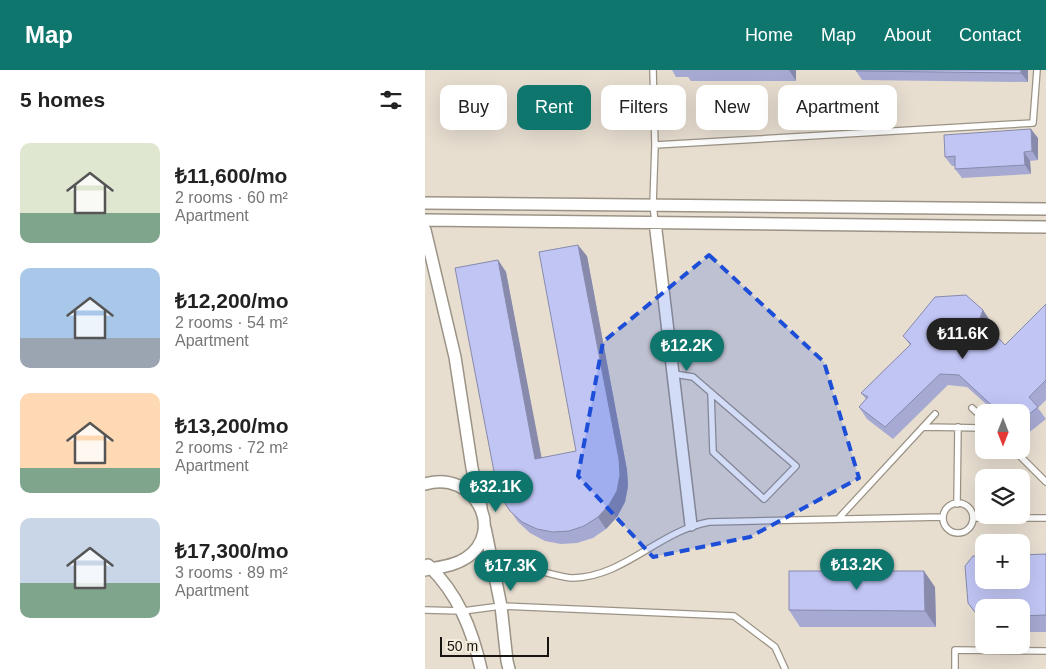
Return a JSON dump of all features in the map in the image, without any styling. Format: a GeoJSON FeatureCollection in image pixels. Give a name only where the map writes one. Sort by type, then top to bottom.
{"type":"FeatureCollection","features":[{"type":"Feature","properties":{"kind":"street"},"geometry":{"type":"LineString","coordinates":[[425,203],[1046,209]]}},
{"type":"Feature","properties":{"kind":"street"},"geometry":{"type":"LineString","coordinates":[[425,220],[1046,227]]}},
{"type":"Feature","properties":{"kind":"street"},"geometry":{"type":"LineString","coordinates":[[655,222],[691,525]]}},
{"type":"Feature","properties":{"kind":"street"},"geometry":{"type":"LineString","coordinates":[[425,230],[455,357],[472,468],[501,606],[509,669]]}},
{"type":"Feature","properties":{"kind":"street"},"geometry":{"type":"LineString","coordinates":[[425,484],[436,481],[450,482],[463,487],[481,507]]}},
{"type":"Feature","properties":{"kind":"street"},"geometry":{"type":"LineString","coordinates":[[430,566],[455,564],[472,553],[483,535],[484,521]]}},
{"type":"Feature","properties":{"kind":"street"},"geometry":{"type":"LineString","coordinates":[[430,566],[463,611],[476,647],[481,669]]}},
{"type":"Feature","properties":{"kind":"lane"},"geometry":{"type":"LineString","coordinates":[[653,70],[655,145],[653,205],[655,222]]}},
{"type":"Feature","properties":{"kind":"lane"},"geometry":{"type":"LineString","coordinates":[[655,145],[1033,123],[1037,70]]}},
{"type":"Feature","properties":{"kind":"lane"},"geometry":{"type":"LineString","coordinates":[[674,374],[693,376],[796,466],[764,499],[713,452],[711,393]]}},
{"type":"Feature","properties":{"kind":"lane"},"geometry":{"type":"LineString","coordinates":[[972,408],[975,411]]}},
{"type":"Feature","properties":{"kind":"lane"},"geometry":{"type":"LineString","coordinates":[[838,519],[935,414]]}},
{"type":"Feature","properties":{"kind":"lane"},"geometry":{"type":"LineString","coordinates":[[923,427],[975,428]]}},
{"type":"Feature","properties":{"kind":"lane"},"geometry":{"type":"LineString","coordinates":[[957,504],[958,427]]}},
{"type":"Feature","properties":{"kind":"lane"},"geometry":{"type":"LineString","coordinates":[[1023,459],[1046,482]]}},
{"type":"Feature","properties":{"kind":"lane"},"geometry":{"type":"LineString","coordinates":[[943,518],[949,507],[957,504],[969,509],[973,518]]}},
{"type":"Feature","properties":{"kind":"lane"},"geometry":{"type":"LineString","coordinates":[[489,556],[571,578],[605,573],[691,525],[709,522],[943,518]]}},
{"type":"Feature","properties":{"kind":"lane"},"geometry":{"type":"LineString","coordinates":[[943,518],[947,528],[957,533],[967,530],[973,518]]}},
{"type":"Feature","properties":{"kind":"lane"},"geometry":{"type":"LineString","coordinates":[[973,518],[1046,518]]}},
{"type":"Feature","properties":{"kind":"lane"},"geometry":{"type":"LineString","coordinates":[[425,610],[463,611],[501,606],[734,616],[775,647],[785,669]]}},
{"type":"Feature","properties":{"kind":"lane"},"geometry":{"type":"LineString","coordinates":[[955,669],[955,650],[1046,651]]}},
{"type":"Feature","properties":{"kind":"highlighted area"},"geometry":{"type":"Polygon","coordinates":[[[709,255],[824,362],[859,478],[750,537],[653,557],[578,476],[603,342],[709,255]]]}},
{"type":"Feature","properties":{"kind":"building"},"geometry":{"type":"Polygon","coordinates":[[[1021,70],[1021,73],[856,71],[1021,70]]]}},
{"type":"Feature","properties":{"kind":"building"},"geometry":{"type":"Polygon","coordinates":[[[1031,129],[1032,151],[1024,152],[1025,165],[955,169],[955,156],[945,157],[944,135],[1031,129]]]}},
{"type":"Feature","properties":{"kind":"building"},"geometry":{"type":"Polygon","coordinates":[[[578,245],[619,459],[620,475],[617,491],[609,505],[598,517],[584,526],[569,531],[553,532],[537,529],[522,522],[510,511],[501,497],[496,482],[455,268],[498,260],[535,459],[576,451],[539,252],[578,245]]]}},
{"type":"Feature","properties":{"kind":"building"},"geometry":{"type":"Polygon","coordinates":[[[966,295],[983,310],[980,318],[1005,345],[1046,304],[1046,380],[1029,397],[1038,407],[1030,414],[1030,404],[990,404],[959,375],[940,374],[885,427],[859,407],[868,397],[861,393],[911,344],[903,336],[935,297],[966,295]]]}},
{"type":"Feature","properties":{"kind":"building"},"geometry":{"type":"Polygon","coordinates":[[[1046,554],[1046,615],[1030,616],[1030,599],[975,599],[975,612],[968,603],[965,566],[973,556],[975,556],[975,589],[1030,589],[1030,555],[1046,554]]]}},
{"type":"Feature","properties":{"kind":"building"},"geometry":{"type":"Polygon","coordinates":[[[789,571],[924,571],[925,611],[789,610],[789,571]]]}}]}
